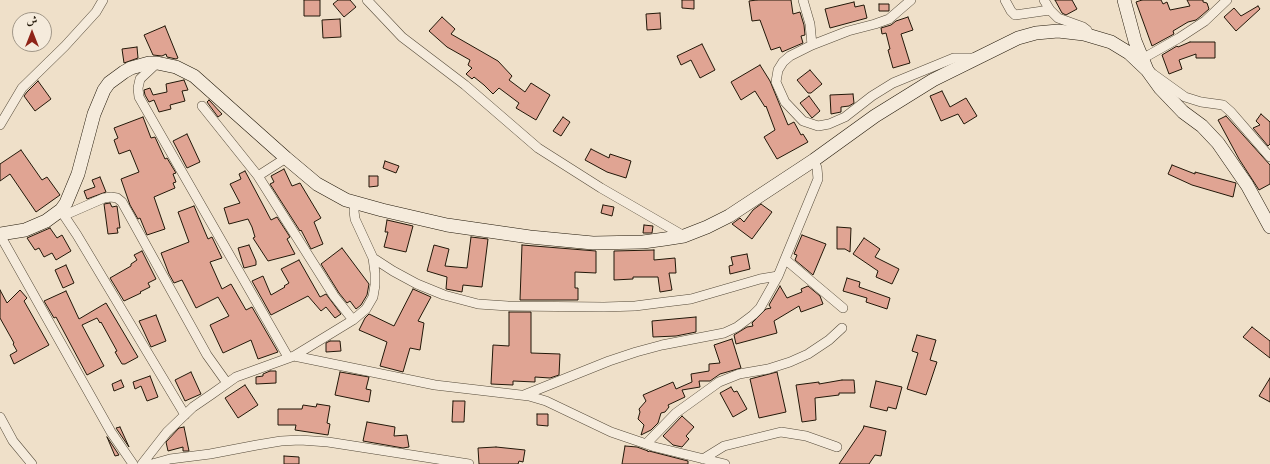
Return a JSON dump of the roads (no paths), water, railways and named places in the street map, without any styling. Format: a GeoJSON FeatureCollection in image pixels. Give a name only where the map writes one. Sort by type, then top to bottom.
{"type":"FeatureCollection","features":[{"type":"Feature","properties":{"kind":"street"},"geometry":{"type":"LineString","coordinates":[[0,125],[22,88],[40,72],[96,12],[104,0]]}},
{"type":"Feature","properties":{"kind":"street"},"geometry":{"type":"LineString","coordinates":[[367,0],[402,37],[465,86],[538,148],[601,188],[684,236]]}},
{"type":"Feature","properties":{"kind":"street"},"geometry":{"type":"LineString","coordinates":[[803,0],[810,24],[812,45]]}},
{"type":"Feature","properties":{"kind":"street"},"geometry":{"type":"LineString","coordinates":[[911,0],[889,18],[848,31],[812,45],[790,56],[783,62],[778,70],[776,82],[785,102],[804,121],[818,126],[830,124],[845,117],[872,96],[893,83],[954,58],[979,58]]}},
{"type":"Feature","properties":{"kind":"street"},"geometry":{"type":"LineString","coordinates":[[1005,0],[1015,15],[1050,10]]}},
{"type":"Feature","properties":{"kind":"street"},"geometry":{"type":"LineString","coordinates":[[1044,0],[1050,10],[1058,18],[1083,27],[1089,35]]}},
{"type":"Feature","properties":{"kind":"street"},"geometry":{"type":"LineString","coordinates":[[1124,0],[1135,41],[1144,64],[1160,88],[1178,108],[1202,126],[1218,142],[1247,185],[1270,227]]}},
{"type":"Feature","properties":{"kind":"street"},"geometry":{"type":"LineString","coordinates":[[1144,64],[1204,21],[1228,0]]}},
{"type":"Feature","properties":{"kind":"street"},"geometry":{"type":"LineString","coordinates":[[185,415],[63,213],[78,174],[96,104],[104,90],[116,77],[131,68],[149,63],[176,67],[194,76],[317,184],[355,203],[447,225],[530,237],[593,243],[643,242],[684,236],[707,227],[728,216],[814,160],[875,116],[934,80],[1018,38],[1036,33],[1058,31],[1089,35],[1111,42],[1129,52],[1185,97],[1223,106],[1231,112],[1270,157]]}},
{"type":"Feature","properties":{"kind":"street"},"geometry":{"type":"LineString","coordinates":[[157,63],[140,79],[138,88],[139,97],[291,356],[435,385],[524,395],[546,401],[611,432],[646,444],[725,464]]}},
{"type":"Feature","properties":{"kind":"street"},"geometry":{"type":"LineString","coordinates":[[202,106],[258,176],[334,296],[353,320]]}},
{"type":"Feature","properties":{"kind":"street"},"geometry":{"type":"LineString","coordinates":[[258,176],[286,158]]}},
{"type":"Feature","properties":{"kind":"street"},"geometry":{"type":"LineString","coordinates":[[524,395],[609,361],[636,352],[662,345],[724,333],[736,327],[753,315],[760,308],[786,260],[818,179],[818,168],[814,160]]}},
{"type":"Feature","properties":{"kind":"street"},"geometry":{"type":"LineString","coordinates":[[133,464],[111,432],[0,235],[25,230],[63,213],[104,198],[117,198],[122,202],[207,355],[227,383]]}},
{"type":"Feature","properties":{"kind":"street"},"geometry":{"type":"LineString","coordinates":[[142,464],[167,432],[193,407],[227,383],[236,377],[291,356],[353,320],[366,309],[373,297],[375,273],[373,258],[355,219],[355,203]]}},
{"type":"Feature","properties":{"kind":"street"},"geometry":{"type":"LineString","coordinates":[[373,258],[393,272],[416,284],[444,295],[478,304],[508,306],[635,306],[692,299],[760,279],[778,276]]}},
{"type":"Feature","properties":{"kind":"street"},"geometry":{"type":"LineString","coordinates":[[786,260],[843,308]]}},
{"type":"Feature","properties":{"kind":"street"},"geometry":{"type":"LineString","coordinates":[[646,444],[676,413],[718,382],[739,374],[768,369],[790,362],[808,354],[829,340],[842,328]]}},
{"type":"Feature","properties":{"kind":"street"},"geometry":{"type":"LineString","coordinates":[[0,417],[13,441],[32,464]]}},
{"type":"Feature","properties":{"kind":"street"},"geometry":{"type":"LineString","coordinates":[[703,459],[724,446],[781,432],[806,436],[837,447]]}},
{"type":"Feature","properties":{"kind":"street"},"geometry":{"type":"LineString","coordinates":[[152,464],[170,459],[210,454],[281,441],[300,440],[328,442],[469,464]]}}]}
